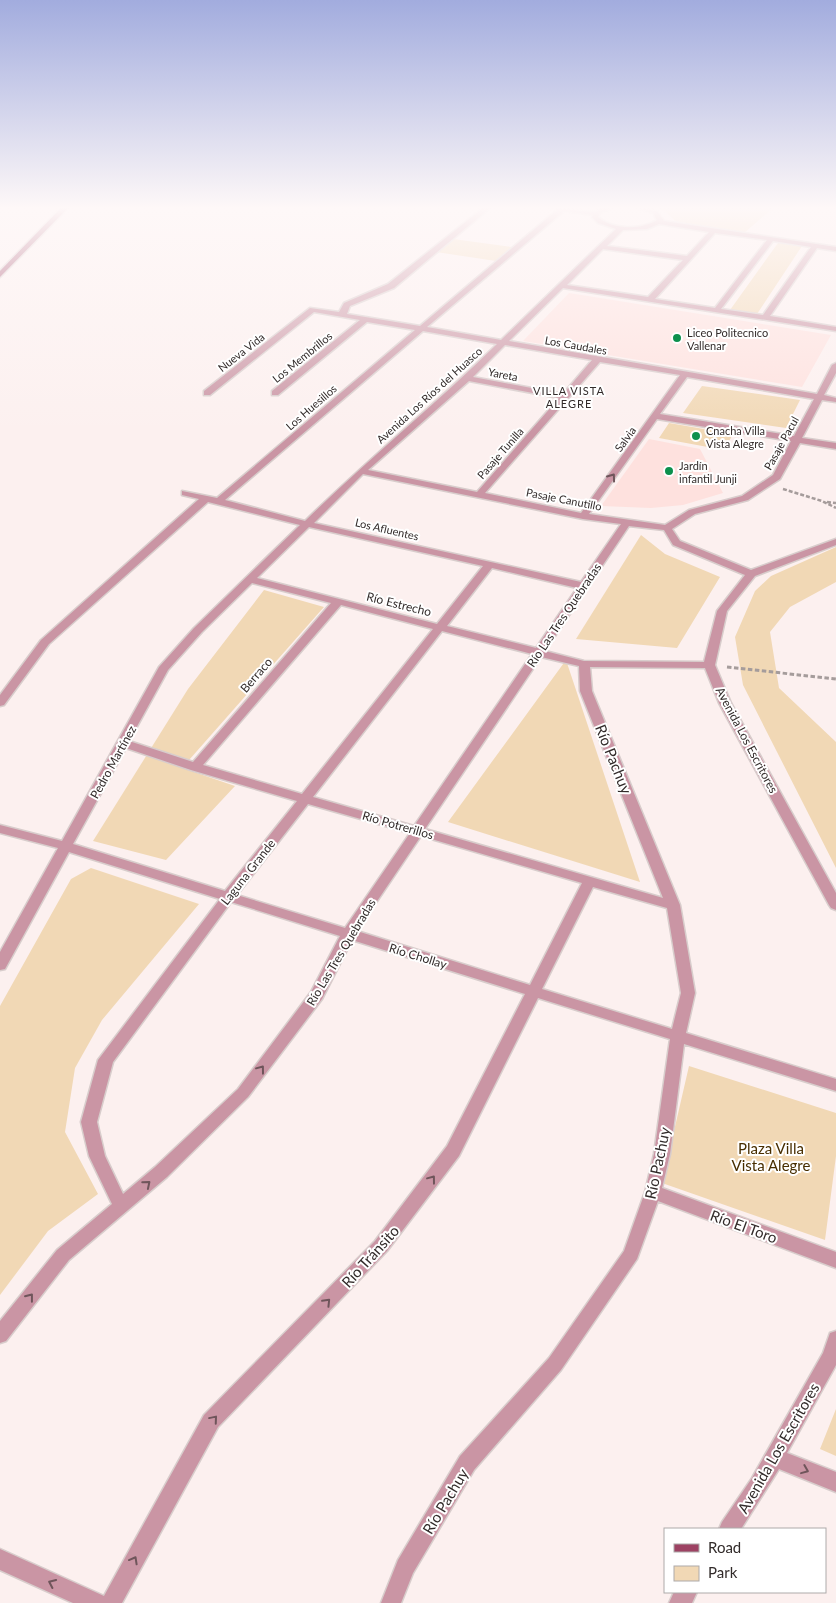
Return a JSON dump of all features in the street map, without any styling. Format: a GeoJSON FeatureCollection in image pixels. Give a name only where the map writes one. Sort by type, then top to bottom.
{"type":"FeatureCollection","features":[{"type":"Feature","properties":{"kind":"street"},"geometry":{"type":"LineString","coordinates":[[344,316],[342,312],[347,306],[395,283]]}},
{"type":"Feature","properties":{"kind":"street","name":"Los Huesillos"},"geometry":{"type":"LineString","coordinates":[[218,502],[473,283]]}},
{"type":"Feature","properties":{"kind":"street","name":"Avenida Los Ríos del Huasco"},"geometry":{"type":"LineString","coordinates":[[252,580],[361,471],[468,378],[564,283]]}},
{"type":"Feature","properties":{"kind":"street"},"geometry":{"type":"LineString","coordinates":[[650,300],[665,283]]}},
{"type":"Feature","properties":{"kind":"street"},"geometry":{"type":"LineString","coordinates":[[716,311],[737,283]]}},
{"type":"Feature","properties":{"kind":"street"},"geometry":{"type":"LineString","coordinates":[[764,318],[789,283]]}},
{"type":"Feature","properties":{"kind":"street"},"geometry":{"type":"LineString","coordinates":[[561,286],[836,330]]}},
{"type":"Feature","properties":{"kind":"street","name":"Los Caudales"},"geometry":{"type":"LineString","coordinates":[[313,310],[836,400]]}},
{"type":"Feature","properties":{"kind":"street","name":"Nueva Vida"},"geometry":{"type":"LineString","coordinates":[[207,394],[313,310]]}},
{"type":"Feature","properties":{"kind":"street","name":"Los Membrillos"},"geometry":{"type":"LineString","coordinates":[[275,392],[366,320]]}},
{"type":"Feature","properties":{"kind":"street","name":"Pasaje Tunilla"},"geometry":{"type":"LineString","coordinates":[[480,494],[597,360]]}},
{"type":"Feature","properties":{"kind":"street","name":"Pasaje Pacul"},"geometry":{"type":"LineString","coordinates":[[667,528],[692,512],[745,498],[777,477],[836,365]]}},
{"type":"Feature","properties":{"kind":"street","name":"Salvia"},"geometry":{"type":"LineString","coordinates":[[583,516],[684,375]]}},
{"type":"Feature","properties":{"kind":"street","name":"Yareta"},"geometry":{"type":"LineString","coordinates":[[468,378],[564,397]]}},
{"type":"Feature","properties":{"kind":"street"},"geometry":{"type":"LineString","coordinates":[[656,416],[836,446]]}},
{"type":"Feature","properties":{"kind":"street","name":"Pasaje Canutillo"},"geometry":{"type":"LineString","coordinates":[[361,471],[583,516],[667,528]]}},
{"type":"Feature","properties":{"kind":"street","name":"Los Afluentes"},"geometry":{"type":"LineString","coordinates":[[186,493],[307,524],[584,586]]}},
{"type":"Feature","properties":{"kind":"street"},"geometry":{"type":"LineString","coordinates":[[0,703],[45,642],[206,498]]}},
{"type":"Feature","properties":{"kind":"street","name":"Río Las Tres Quebradas"},"geometry":{"type":"LineString","coordinates":[[0,1335],[63,1255],[161,1172],[243,1093],[316,995],[348,934],[626,522]]}},
{"type":"Feature","properties":{"kind":"street"},"geometry":{"type":"LineString","coordinates":[[667,528],[676,543],[751,574]]}},
{"type":"Feature","properties":{"kind":"street"},"geometry":{"type":"LineString","coordinates":[[539,652],[584,664],[709,665],[722,611],[751,574],[836,542]]}},
{"type":"Feature","properties":{"kind":"street","name":"Laguna Grande"},"geometry":{"type":"LineString","coordinates":[[121,1206],[97,1156],[89,1122],[106,1060],[228,897],[489,565]]}},
{"type":"Feature","properties":{"kind":"street","name":"Río Estrecho"},"geometry":{"type":"LineString","coordinates":[[252,580],[539,652]]}},
{"type":"Feature","properties":{"kind":"street","name":"Pedro Martínez"},"geometry":{"type":"LineString","coordinates":[[0,965],[124,743],[162,670],[198,630],[252,580]]}},
{"type":"Feature","properties":{"kind":"street","name":"Berraco"},"geometry":{"type":"LineString","coordinates":[[195,767],[338,602]]}},
{"type":"Feature","properties":{"kind":"street","name":"Río Pachuy"},"geometry":{"type":"LineString","coordinates":[[391,1603],[405,1568],[467,1464],[555,1364],[631,1254],[652,1192],[662,1154],[678,1036],[688,993],[673,905],[586,691],[584,664]]}},
{"type":"Feature","properties":{"kind":"street","name":"Avenida Los Escritores"},"geometry":{"type":"LineString","coordinates":[[709,665],[725,703],[836,905]]}},
{"type":"Feature","properties":{"kind":"street","name":"Río Potrerillos"},"geometry":{"type":"LineString","coordinates":[[124,743],[195,767],[673,905]]}},
{"type":"Feature","properties":{"kind":"street","name":"Río Chollay"},"geometry":{"type":"LineString","coordinates":[[0,829],[65,846],[836,1085]]}},
{"type":"Feature","properties":{"kind":"street","name":"Río Tránsito"},"geometry":{"type":"LineString","coordinates":[[111,1603],[211,1421],[381,1246],[453,1151],[590,880]]}},
{"type":"Feature","properties":{"kind":"street","name":"Río El Toro"},"geometry":{"type":"LineString","coordinates":[[652,1192],[836,1260]]}},
{"type":"Feature","properties":{"kind":"street","name":"Avenida Los Escritores"},"geometry":{"type":"LineString","coordinates":[[730,1528],[774,1458],[831,1356],[836,1339]]}},
{"type":"Feature","properties":{"kind":"street"},"geometry":{"type":"LineString","coordinates":[[774,1458],[836,1482]]}},
{"type":"Feature","properties":{"kind":"street"},"geometry":{"type":"LineString","coordinates":[[0,1559],[96,1603]]}},
{"type":"Feature","properties":{"kind":"path"},"geometry":{"type":"LineString","coordinates":[[766,484],[822,501],[836,503]]}},
{"type":"Feature","properties":{"kind":"path"},"geometry":{"type":"LineString","coordinates":[[822,501],[836,508]]}},
{"type":"Feature","properties":{"kind":"path"},"geometry":{"type":"LineString","coordinates":[[709,665],[836,679]]}},
{"type":"Feature","properties":{"kind":"shaded area","name":"Liceo Politecnico Vallenar"},"geometry":{"type":"Polygon","coordinates":[[[569,293],[831,335],[802,387],[523,341],[569,293]]]}},
{"type":"Feature","properties":{"kind":"shaded area","name":"Jardín infantil Junji"},"geometry":{"type":"Polygon","coordinates":[[[649,439],[700,449],[723,493],[683,505],[651,508],[601,506],[649,439]]]}},
{"type":"Feature","properties":{"kind":"green space"},"geometry":{"type":"Polygon","coordinates":[[[749,283],[778,283],[757,314],[730,310],[749,283]]]}},
{"type":"Feature","properties":{"kind":"green space"},"geometry":{"type":"Polygon","coordinates":[[[702,386],[800,400],[786,428],[683,413],[702,386]]]}},
{"type":"Feature","properties":{"kind":"green space","name":"Cnacha Villa Vista Alegre"},"geometry":{"type":"Polygon","coordinates":[[[669,423],[733,434],[724,450],[659,438],[669,423]]]}},
{"type":"Feature","properties":{"kind":"green space"},"geometry":{"type":"Polygon","coordinates":[[[641,535],[665,554],[720,577],[677,648],[576,639],[641,535]]]}},
{"type":"Feature","properties":{"kind":"green space"},"geometry":{"type":"Polygon","coordinates":[[[836,547],[836,582],[790,607],[770,632],[779,688],[836,742],[836,868],[743,685],[735,637],[755,591],[771,576],[836,547]]]}},
{"type":"Feature","properties":{"kind":"green space"},"geometry":{"type":"Polygon","coordinates":[[[264,590],[324,607],[182,768],[235,786],[166,860],[93,841],[188,689],[264,590]]]}},
{"type":"Feature","properties":{"kind":"green space"},"geometry":{"type":"Polygon","coordinates":[[[566,660],[640,882],[448,822],[566,660]]]}},
{"type":"Feature","properties":{"kind":"green space"},"geometry":{"type":"Polygon","coordinates":[[[91,868],[199,904],[102,1020],[75,1068],[65,1132],[98,1194],[48,1231],[0,1295],[0,1006],[71,879],[91,868]]]}},
{"type":"Feature","properties":{"kind":"green space","name":"Plaza Villa Vista Alegre"},"geometry":{"type":"Polygon","coordinates":[[[689,1066],[836,1113],[836,1156],[825,1240],[662,1183],[689,1066]]]}},
{"type":"Feature","properties":{"kind":"green space"},"geometry":{"type":"Polygon","coordinates":[[[836,1409],[836,1456],[820,1449],[836,1409]]]}},
{"type":"Feature","properties":{"kind":"place","name":"Liceo Politecnico Vallenar"},"geometry":{"type":"Point","coordinates":[677,338]}},
{"type":"Feature","properties":{"kind":"place","name":"Cnacha Villa Vista Alegre"},"geometry":{"type":"Point","coordinates":[696,436]}},
{"type":"Feature","properties":{"kind":"place","name":"Jardín infantil Junji"},"geometry":{"type":"Point","coordinates":[669,471]}},
{"type":"Feature","properties":{"kind":"district","name":"VILLA VISTA ALEGRE"},"geometry":{"type":"Point","coordinates":[569,396]}}]}
